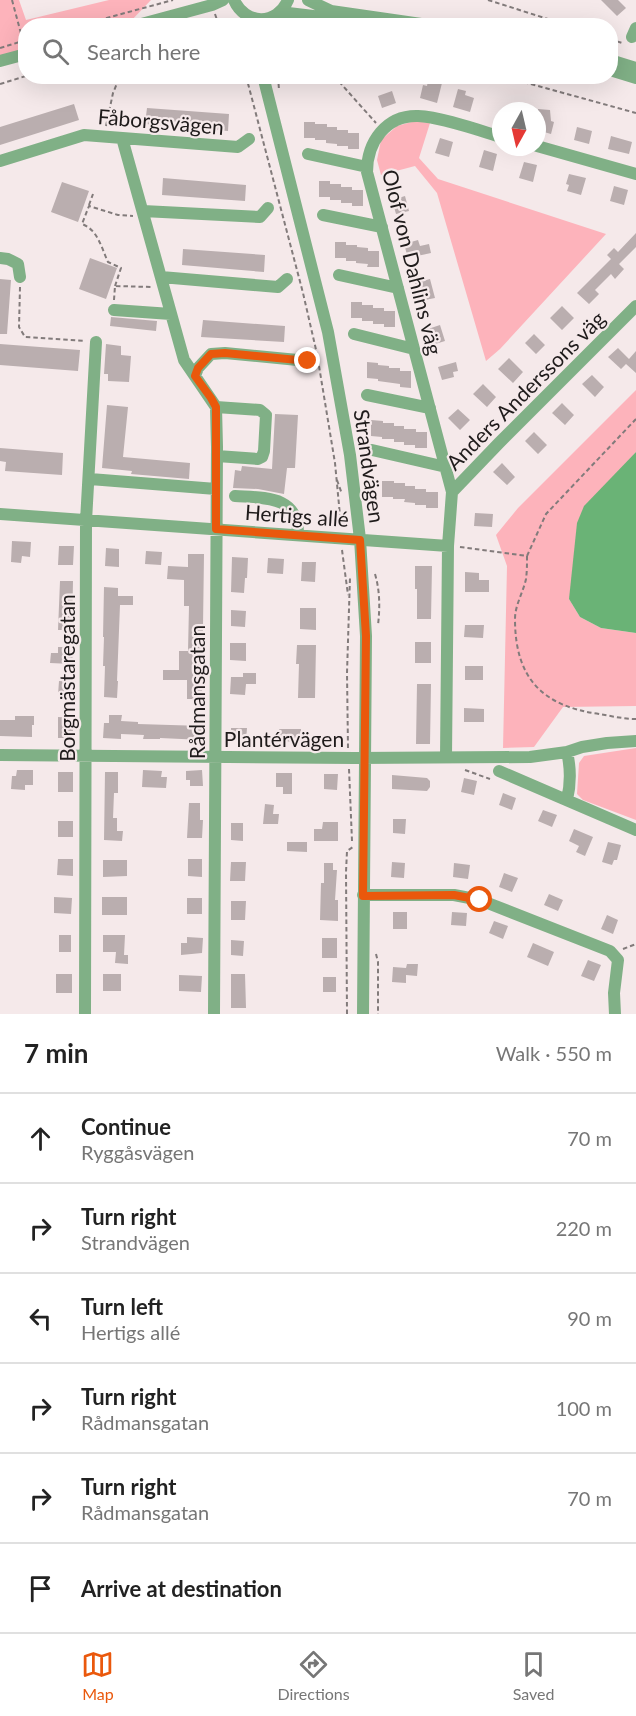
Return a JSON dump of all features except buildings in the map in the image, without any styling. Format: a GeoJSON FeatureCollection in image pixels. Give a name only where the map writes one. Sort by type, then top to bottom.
{"type":"FeatureCollection","features":[{"type":"Feature","properties":{"kind":"street"},"geometry":{"type":"LineString","coordinates":[[164,18],[223,0]]}},
{"type":"Feature","properties":{"kind":"street"},"geometry":{"type":"LineString","coordinates":[[234,0],[237,7],[251,18]]}},
{"type":"Feature","properties":{"kind":"street"},"geometry":{"type":"LineString","coordinates":[[270,18],[280,12],[288,0]]}},
{"type":"Feature","properties":{"kind":"street"},"geometry":{"type":"LineString","coordinates":[[308,0],[331,11],[380,18]]}},
{"type":"Feature","properties":{"kind":"street"},"geometry":{"type":"LineString","coordinates":[[280,12],[328,18]]}},
{"type":"Feature","properties":{"kind":"street"},"geometry":{"type":"LineString","coordinates":[[0,62],[18,56]]}},
{"type":"Feature","properties":{"kind":"street"},"geometry":{"type":"LineString","coordinates":[[618,62],[636,68]]}},
{"type":"Feature","properties":{"kind":"street"},"geometry":{"type":"LineString","coordinates":[[618,72],[636,78]]}},
{"type":"Feature","properties":{"kind":"street","name":"Strandvägen"},"geometry":{"type":"LineString","coordinates":[[265,84],[328,332],[350,455],[360,540],[366,636],[363,1014]]}},
{"type":"Feature","properties":{"kind":"street"},"geometry":{"type":"LineString","coordinates":[[382,129],[406,117],[418,116],[492,134]]}},
{"type":"Feature","properties":{"kind":"street","name":"Olof von Dahlins väg"},"geometry":{"type":"LineString","coordinates":[[382,129],[369,153],[367,167],[452,492]]}},
{"type":"Feature","properties":{"kind":"street","name":"Fåborgsvägen"},"geometry":{"type":"LineString","coordinates":[[0,160],[84,135],[238,147],[249,139]]}},
{"type":"Feature","properties":{"kind":"street"},"geometry":{"type":"LineString","coordinates":[[122,138],[184,360],[216,407],[260,410],[266,415],[262,457],[258,459],[217,456]]}},
{"type":"Feature","properties":{"kind":"street"},"geometry":{"type":"LineString","coordinates":[[546,149],[636,174]]}},
{"type":"Feature","properties":{"kind":"street"},"geometry":{"type":"LineString","coordinates":[[308,154],[367,167]]}},
{"type":"Feature","properties":{"kind":"street"},"geometry":{"type":"LineString","coordinates":[[144,213],[260,217],[268,208]]}},
{"type":"Feature","properties":{"kind":"street"},"geometry":{"type":"LineString","coordinates":[[324,215],[382,227]]}},
{"type":"Feature","properties":{"kind":"street"},"geometry":{"type":"LineString","coordinates":[[0,258],[18,264],[20,277]]}},
{"type":"Feature","properties":{"kind":"street"},"geometry":{"type":"LineString","coordinates":[[339,275],[398,288]]}},
{"type":"Feature","properties":{"kind":"street"},"geometry":{"type":"LineString","coordinates":[[162,282],[278,287],[287,279]]}},
{"type":"Feature","properties":{"kind":"street","name":"Anders Anderssons väg"},"geometry":{"type":"LineString","coordinates":[[446,757],[448,546],[452,492],[636,306]]}},
{"type":"Feature","properties":{"kind":"street"},"geometry":{"type":"LineString","coordinates":[[114,310],[171,314]]}},
{"type":"Feature","properties":{"kind":"street"},"geometry":{"type":"LineString","coordinates":[[354,334],[414,349]]}},
{"type":"Feature","properties":{"kind":"street","name":"Borgmästaregatan"},"geometry":{"type":"LineString","coordinates":[[85,1014],[86,521],[96,342]]}},
{"type":"Feature","properties":{"kind":"street"},"geometry":{"type":"LineString","coordinates":[[195,376],[198,368],[211,354],[225,353],[308,361]]}},
{"type":"Feature","properties":{"kind":"street"},"geometry":{"type":"LineString","coordinates":[[367,395],[430,408]]}},
{"type":"Feature","properties":{"kind":"street","name":"Rådmansgatan"},"geometry":{"type":"LineString","coordinates":[[214,1014],[216,407]]}},
{"type":"Feature","properties":{"kind":"street","name":"Anders Anderssons väg"},"geometry":{"type":"LineString","coordinates":[[372,450],[446,467]]}},
{"type":"Feature","properties":{"kind":"street"},"geometry":{"type":"LineString","coordinates":[[90,479],[216,489]]}},
{"type":"Feature","properties":{"kind":"street"},"geometry":{"type":"LineString","coordinates":[[235,496],[282,501],[288,506],[298,524],[298,535]]}},
{"type":"Feature","properties":{"kind":"street","name":"Hertigs allé"},"geometry":{"type":"LineString","coordinates":[[0,514],[448,546]]}},
{"type":"Feature","properties":{"kind":"street","name":"Plantérvägen"},"geometry":{"type":"LineString","coordinates":[[0,755],[530,757],[636,741]]}},
{"type":"Feature","properties":{"kind":"street"},"geometry":{"type":"LineString","coordinates":[[567,752],[571,785],[567,800]]}},
{"type":"Feature","properties":{"kind":"street"},"geometry":{"type":"LineString","coordinates":[[498,776],[567,800],[636,830]]}},
{"type":"Feature","properties":{"kind":"street"},"geometry":{"type":"LineString","coordinates":[[363,896],[454,895],[480,900],[610,951],[618,960],[614,993],[615,1014]]}},
{"type":"Feature","properties":{"kind":"path"},"geometry":{"type":"LineString","coordinates":[[12,0],[18,20]]}},
{"type":"Feature","properties":{"kind":"path"},"geometry":{"type":"LineString","coordinates":[[107,18],[173,0]]}},
{"type":"Feature","properties":{"kind":"path"},"geometry":{"type":"LineString","coordinates":[[488,0],[545,18]]}},
{"type":"Feature","properties":{"kind":"path"},"geometry":{"type":"LineString","coordinates":[[0,48],[18,43]]}},
{"type":"Feature","properties":{"kind":"path"},"geometry":{"type":"LineString","coordinates":[[0,84],[18,78]]}},
{"type":"Feature","properties":{"kind":"path"},"geometry":{"type":"LineString","coordinates":[[104,136],[117,84]]}},
{"type":"Feature","properties":{"kind":"path"},"geometry":{"type":"LineString","coordinates":[[248,84],[303,292],[326,406],[337,480]]}},
{"type":"Feature","properties":{"kind":"path"},"geometry":{"type":"LineString","coordinates":[[341,84],[382,129]]}},
{"type":"Feature","properties":{"kind":"path"},"geometry":{"type":"LineString","coordinates":[[532,84],[636,112]]}},
{"type":"Feature","properties":{"kind":"path"},"geometry":{"type":"LineString","coordinates":[[93,194],[82,225],[91,228],[97,236],[108,262],[121,268],[115,286],[114,310]]}},
{"type":"Feature","properties":{"kind":"path"},"geometry":{"type":"LineString","coordinates":[[89,206],[118,215],[144,213]]}},
{"type":"Feature","properties":{"kind":"path"},"geometry":{"type":"LineString","coordinates":[[20,277],[19,327],[25,337],[96,342]]}},
{"type":"Feature","properties":{"kind":"path"},"geometry":{"type":"LineString","coordinates":[[115,286],[162,282]]}},
{"type":"Feature","properties":{"kind":"path"},"geometry":{"type":"LineString","coordinates":[[636,419],[546,514],[527,556],[525,581],[515,616],[517,649],[527,674],[536,688],[554,700],[573,708],[595,714],[636,719]]}},
{"type":"Feature","properties":{"kind":"path"},"geometry":{"type":"LineString","coordinates":[[448,546],[527,556]]}},
{"type":"Feature","properties":{"kind":"path"},"geometry":{"type":"LineString","coordinates":[[347,1014],[346,872],[347,851],[353,848],[348,758],[348,601]]}},
{"type":"Feature","properties":{"kind":"path"},"geometry":{"type":"LineString","coordinates":[[457,768],[498,776]]}},
{"type":"Feature","properties":{"kind":"shaded area"},"geometry":{"type":"Polygon","coordinates":[[[0,0],[19,0],[25,18],[18,18],[18,52],[0,56],[0,0]]]}},
{"type":"Feature","properties":{"kind":"shaded area"},"geometry":{"type":"Polygon","coordinates":[[[109,0],[151,0],[134,18],[34,18],[109,0]]]}},
{"type":"Feature","properties":{"kind":"shaded area"},"geometry":{"type":"Polygon","coordinates":[[[415,121],[430,123],[419,158],[438,179],[606,234],[500,349],[486,361],[437,193],[415,166],[381,175],[377,160],[381,140],[397,126],[415,121]]]}},
{"type":"Feature","properties":{"kind":"shaded area"},"geometry":{"type":"Polygon","coordinates":[[[636,390],[636,452],[631,458],[569,599],[580,617],[601,628],[636,633],[636,706],[563,707],[534,747],[503,748],[507,566],[496,535],[518,508],[636,390]]]}},
{"type":"Feature","properties":{"kind":"shaded area"},"geometry":{"type":"Polygon","coordinates":[[[636,452],[636,633],[601,628],[580,617],[569,599],[577,523],[584,506],[636,452]]]}},
{"type":"Feature","properties":{"kind":"shaded area"},"geometry":{"type":"Polygon","coordinates":[[[636,748],[636,820],[583,800],[577,794],[579,763],[584,756],[636,748]]]}},
{"type":"Feature","properties":{"kind":"route"},"geometry":{"type":"LineString","coordinates":[[308,361],[225,353],[211,354],[198,368],[195,376],[216,407],[216,529],[360,540],[366,636],[363,896],[454,895],[480,900]]}}]}
